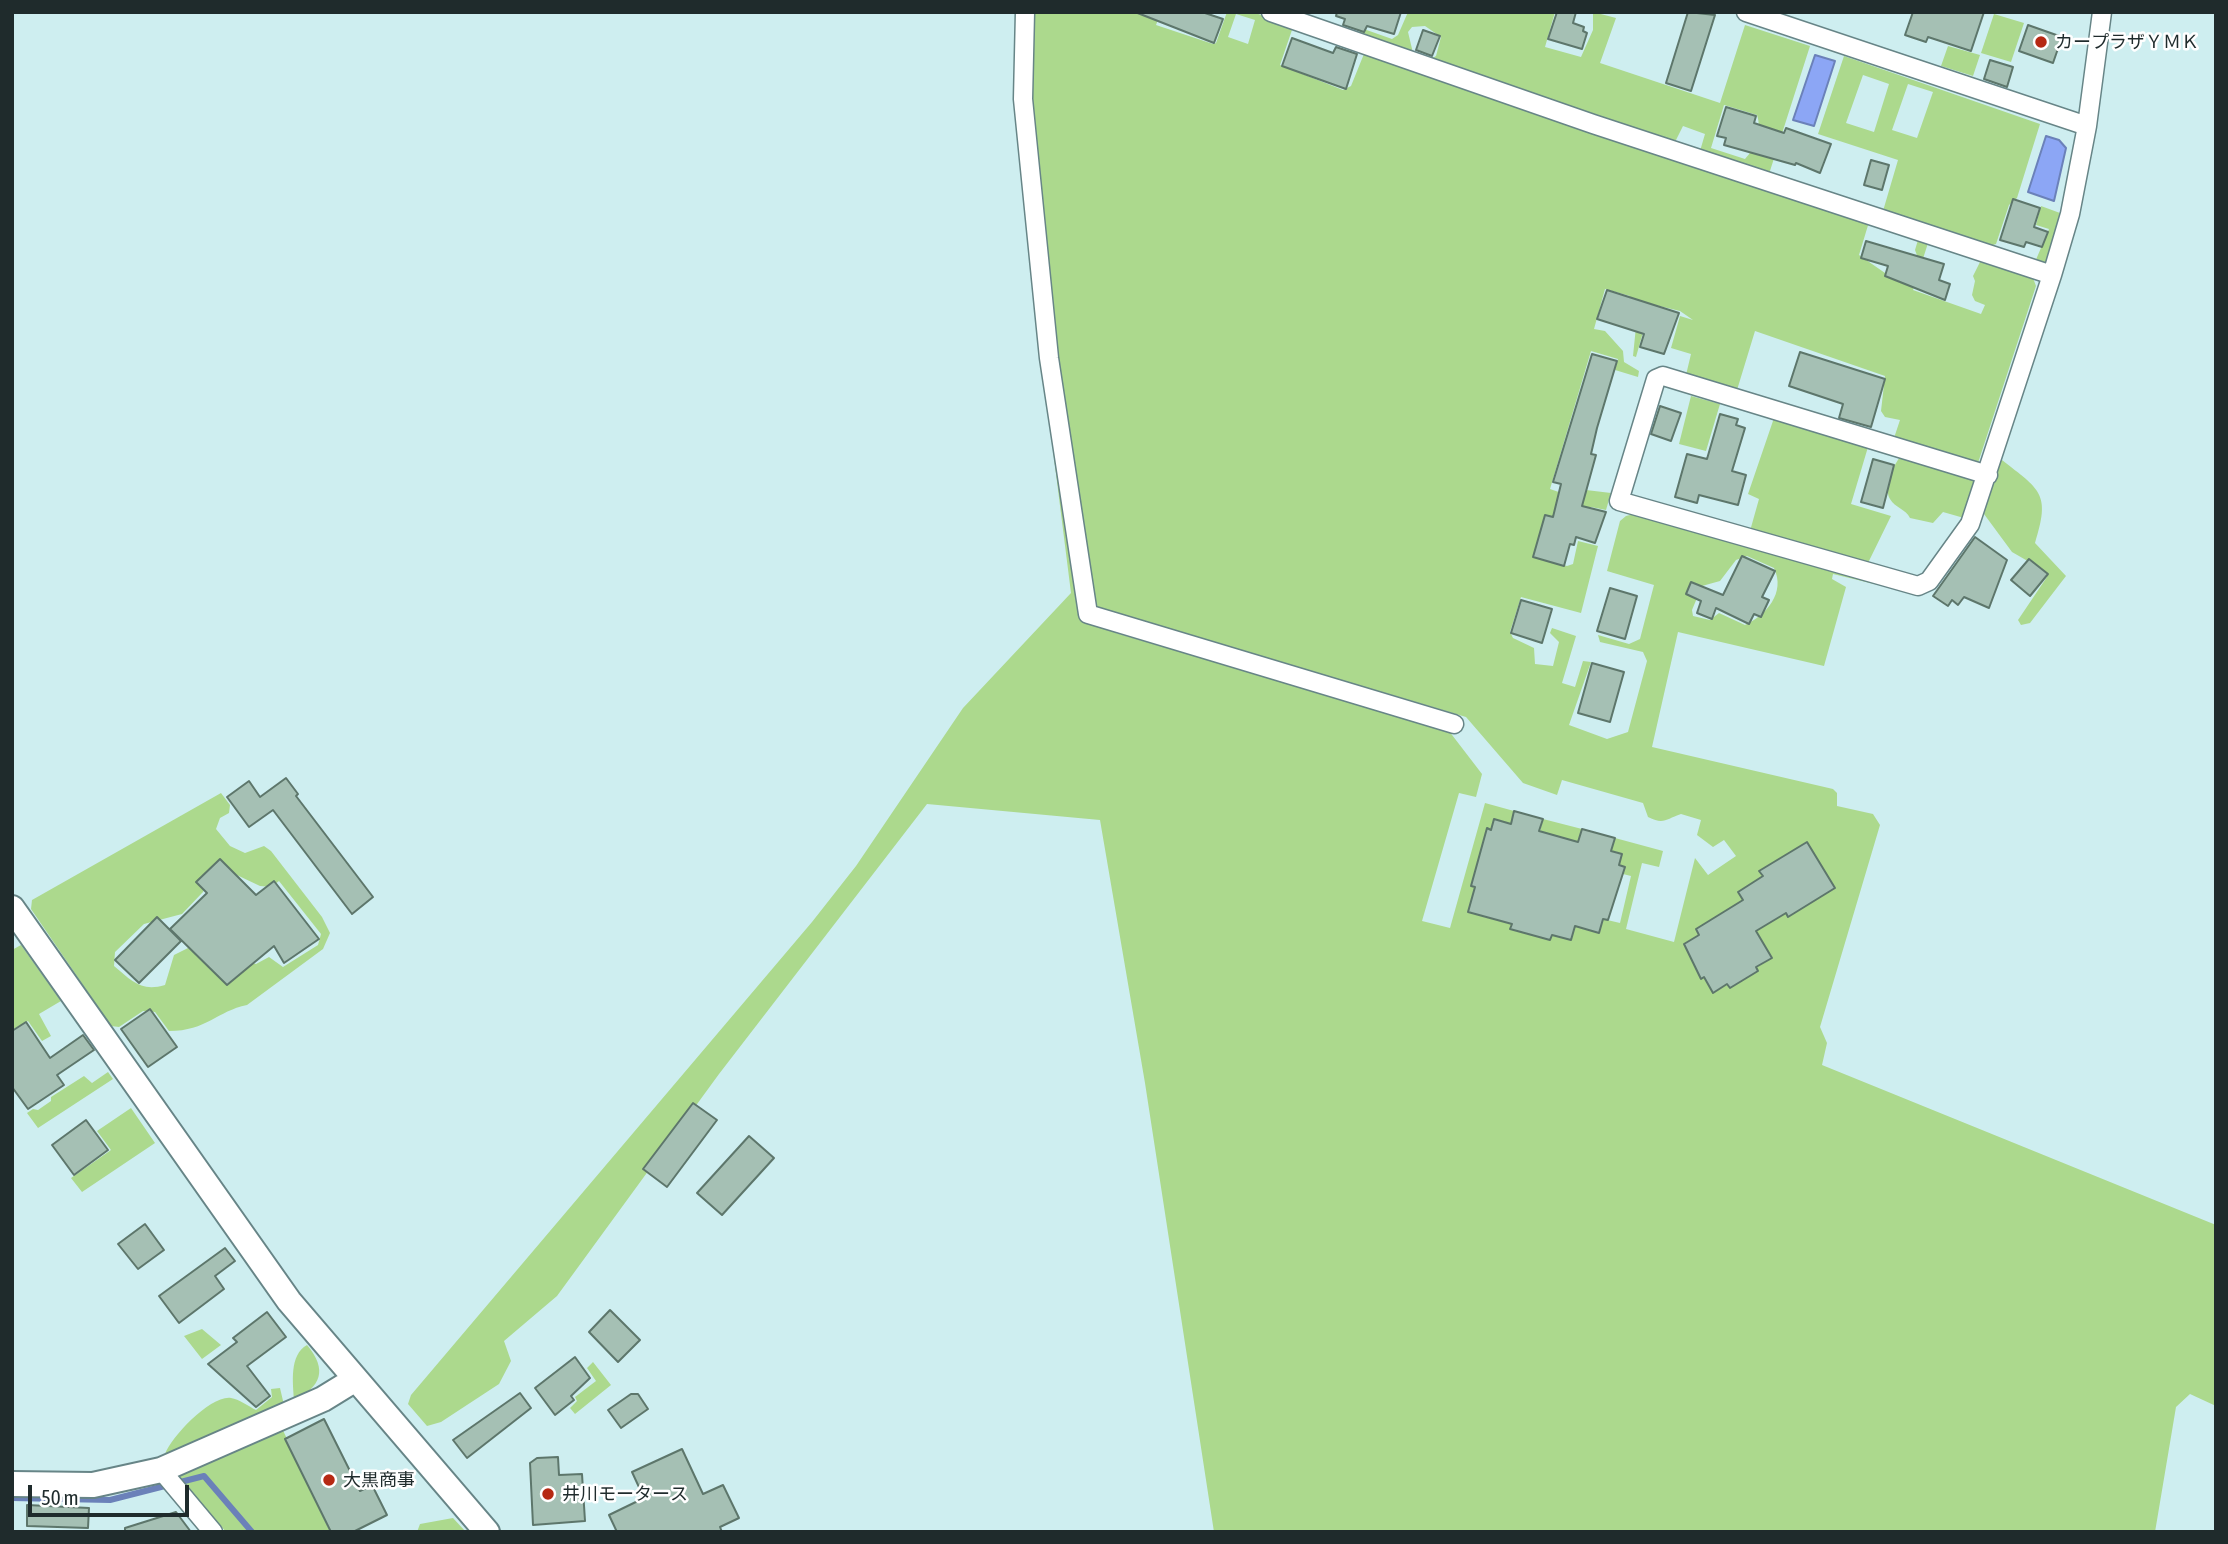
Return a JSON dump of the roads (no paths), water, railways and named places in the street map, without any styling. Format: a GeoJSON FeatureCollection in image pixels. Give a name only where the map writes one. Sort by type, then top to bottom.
{"type":"FeatureCollection","features":[{"type":"Feature","properties":{"kind":"street"},"geometry":{"type":"LineString","coordinates":[[1026,12],[1023,99],[1049,358],[1088,614],[1454,724]]}},
{"type":"Feature","properties":{"kind":"street"},"geometry":{"type":"LineString","coordinates":[[1271,12],[1593,124],[2052,275]]}},
{"type":"Feature","properties":{"kind":"street"},"geometry":{"type":"LineString","coordinates":[[1746,12],[2087,126]]}},
{"type":"Feature","properties":{"kind":"street"},"geometry":{"type":"LineString","coordinates":[[1988,475],[1663,376],[1656,379],[1619,501],[1918,586],[1929,581],[1970,524],[1988,475],[2052,275],[2070,214],[2087,126],[2102,12]]}},
{"type":"Feature","properties":{"kind":"street"},"geometry":{"type":"LineString","coordinates":[[12,908],[237,1231],[354,1380],[487,1532]]}},
{"type":"Feature","properties":{"kind":"street"},"geometry":{"type":"LineString","coordinates":[[12,1484],[93,1485],[161,1470],[323,1398],[354,1380]]}},
{"type":"Feature","properties":{"kind":"street"},"geometry":{"type":"LineString","coordinates":[[161,1470],[213,1532]]}},
{"type":"Feature","properties":{"kind":"water"},"geometry":{"type":"Polygon","coordinates":[[[1815,55],[1835,61],[1814,126],[1793,120],[1815,55]]]}},
{"type":"Feature","properties":{"kind":"water"},"geometry":{"type":"Polygon","coordinates":[[[2046,136],[2059,140],[2066,148],[2054,201],[2028,192],[2046,136]]]}},
{"type":"Feature","properties":{"kind":"waterway"},"geometry":{"type":"LineString","coordinates":[[12,1498],[110,1500],[204,1476],[252,1532]]}},
{"type":"Feature","properties":{"kind":"place","name":"カープラザＹＭＫ"},"geometry":{"type":"Point","coordinates":[2041,42]}},
{"type":"Feature","properties":{"kind":"place","name":"大黒商事"},"geometry":{"type":"Point","coordinates":[329,1480]}},
{"type":"Feature","properties":{"kind":"place","name":"井川モータース"},"geometry":{"type":"Point","coordinates":[548,1494]}}]}
